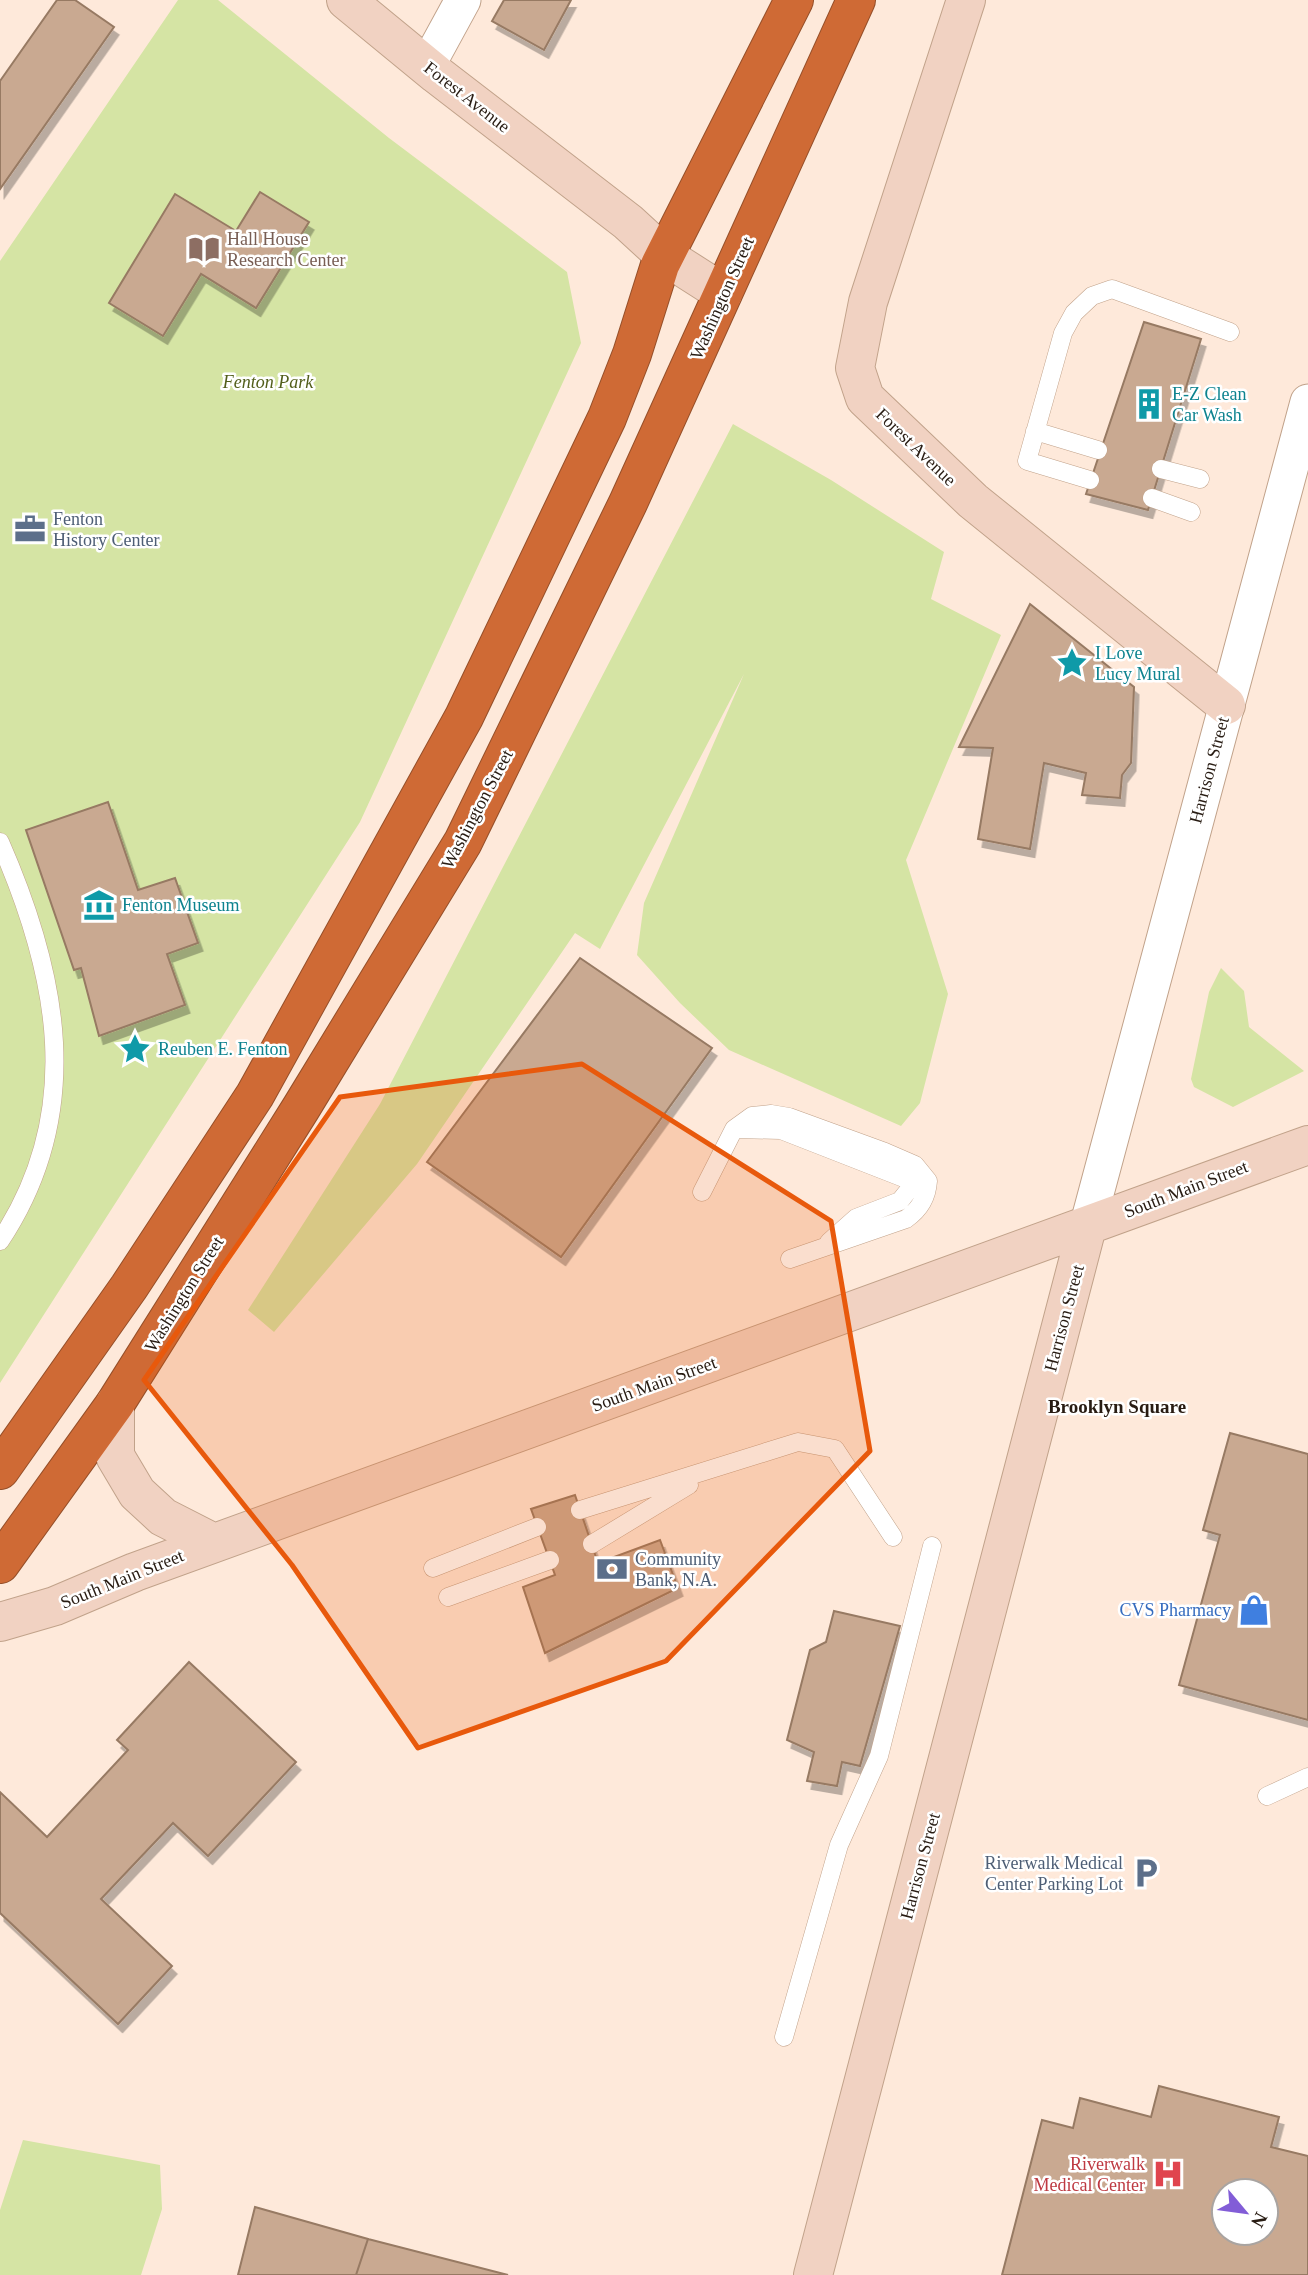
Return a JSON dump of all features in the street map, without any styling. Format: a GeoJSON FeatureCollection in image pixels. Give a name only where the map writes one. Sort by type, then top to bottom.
{"type":"FeatureCollection","features":[{"type":"Feature","properties":{"kind":"highway"},"geometry":{"type":"LineString","coordinates":[[0,1470],[129,1287],[255,1095],[464,717],[607,418],[665,256],[794,0]]}},
{"type":"Feature","properties":{"kind":"highway","name":"Washington Street"},"geometry":{"type":"LineString","coordinates":[[0,1564],[115,1404],[301,1108],[463,842],[581,602],[856,0]]}},
{"type":"Feature","properties":{"kind":"street","name":"Forest Avenue"},"geometry":{"type":"LineString","coordinates":[[346,0],[628,222],[665,256],[723,293]]}},
{"type":"Feature","properties":{"kind":"street"},"geometry":{"type":"LineString","coordinates":[[427,66],[463,0]]}},
{"type":"Feature","properties":{"kind":"street","name":"Forest Avenue"},"geometry":{"type":"LineString","coordinates":[[966,0],[868,302],[855,368],[865,398],[973,501],[1226,705]]}},
{"type":"Feature","properties":{"kind":"street","name":"Harrison Street"},"geometry":{"type":"LineString","coordinates":[[813,2275],[1087,1227],[1308,402]]}},
{"type":"Feature","properties":{"kind":"street","name":"South Main Street"},"geometry":{"type":"LineString","coordinates":[[0,1622],[55,1606],[214,1543],[1308,1145]]}},
{"type":"Feature","properties":{"kind":"street"},"geometry":{"type":"LineString","coordinates":[[115,1404],[115,1456],[137,1493],[163,1517],[214,1543]]}},
{"type":"Feature","properties":{"kind":"lane"},"geometry":{"type":"LineString","coordinates":[[1090,480],[1027,461],[1063,333],[1074,313],[1092,296],[1112,289],[1230,332]]}},
{"type":"Feature","properties":{"kind":"lane"},"geometry":{"type":"LineString","coordinates":[[1035,431],[1098,450]]}},
{"type":"Feature","properties":{"kind":"lane"},"geometry":{"type":"LineString","coordinates":[[1161,469],[1200,479]]}},
{"type":"Feature","properties":{"kind":"lane"},"geometry":{"type":"LineString","coordinates":[[1152,498],[1191,512]]}},
{"type":"Feature","properties":{"kind":"lane"},"geometry":{"type":"LineString","coordinates":[[0,842],[27,904],[41,952],[51,998],[54,1049],[46,1136],[20,1203],[0,1241]]}},
{"type":"Feature","properties":{"kind":"lane"},"geometry":{"type":"LineString","coordinates":[[702,1192],[734,1129],[752,1116],[789,1117],[915,1165],[928,1181],[927,1192],[916,1212],[790,1259]]}},
{"type":"Feature","properties":{"kind":"lane"},"geometry":{"type":"LineString","coordinates":[[580,1510],[710,1472],[798,1442],[835,1449],[893,1537]]}},
{"type":"Feature","properties":{"kind":"lane"},"geometry":{"type":"LineString","coordinates":[[592,1544],[710,1472]]}},
{"type":"Feature","properties":{"kind":"lane"},"geometry":{"type":"LineString","coordinates":[[433,1568],[537,1527]]}},
{"type":"Feature","properties":{"kind":"lane"},"geometry":{"type":"LineString","coordinates":[[785,2037],[839,1845],[878,1756],[932,1546]]}},
{"type":"Feature","properties":{"kind":"lane"},"geometry":{"type":"LineString","coordinates":[[448,1597],[550,1560]]}},
{"type":"Feature","properties":{"kind":"lane"},"geometry":{"type":"LineString","coordinates":[[1267,1796],[1308,1777]]}},
{"type":"Feature","properties":{"kind":"highlighted area"},"geometry":{"type":"Polygon","coordinates":[[[582,1064],[831,1221],[870,1451],[666,1661],[418,1748],[292,1565],[144,1380],[340,1097],[582,1064]]]}},
{"type":"Feature","properties":{"kind":"green space","name":"Fenton Park"},"geometry":{"type":"Polygon","coordinates":[[[178,0],[218,0],[389,138],[567,272],[581,343],[360,822],[0,1383],[0,261],[178,0]]]}},
{"type":"Feature","properties":{"kind":"green space"},"geometry":{"type":"Polygon","coordinates":[[[733,424],[831,480],[944,552],[931,599],[1001,635],[906,860],[948,994],[920,1103],[901,1126],[729,1050],[680,1003],[637,955],[644,903],[744,674],[600,949],[575,933],[417,1164],[274,1332],[248,1310],[380,1104],[733,424]]]}},
{"type":"Feature","properties":{"kind":"green space"},"geometry":{"type":"Polygon","coordinates":[[[1221,968],[1244,991],[1249,1027],[1304,1071],[1233,1107],[1194,1087],[1191,1079],[1209,992],[1221,968]]]}},
{"type":"Feature","properties":{"kind":"green space"},"geometry":{"type":"Polygon","coordinates":[[[23,2140],[160,2165],[162,2209],[141,2275],[0,2275],[0,2210],[23,2140]]]}},
{"type":"Feature","properties":{"kind":"building"},"geometry":{"type":"Polygon","coordinates":[[[57,0],[75,0],[114,27],[0,189],[0,81],[57,0]]]}},
{"type":"Feature","properties":{"kind":"building"},"geometry":{"type":"Polygon","coordinates":[[[504,0],[571,0],[544,50],[492,21],[504,0]]]}},
{"type":"Feature","properties":{"kind":"building","name":"Hall House Research Center"},"geometry":{"type":"Polygon","coordinates":[[[260,192],[309,222],[256,308],[201,274],[163,336],[109,303],[175,194],[236,231],[260,192]]]}},
{"type":"Feature","properties":{"kind":"building","name":"E-Z Clean Car Wash"},"geometry":{"type":"Polygon","coordinates":[[[1144,322],[1201,339],[1148,510],[1086,494],[1144,322]]]}},
{"type":"Feature","properties":{"kind":"building"},"geometry":{"type":"Polygon","coordinates":[[[1030,604],[1134,687],[1131,763],[1122,775],[1120,798],[1082,795],[1086,773],[1044,763],[1030,849],[978,839],[993,748],[959,747],[1030,604]]]}},
{"type":"Feature","properties":{"kind":"building"},"geometry":{"type":"Polygon","coordinates":[[[108,802],[138,890],[175,878],[198,943],[167,954],[185,1005],[99,1036],[81,968],[74,970],[26,830],[108,802]]]}},
{"type":"Feature","properties":{"kind":"building"},"geometry":{"type":"Polygon","coordinates":[[[580,958],[712,1048],[561,1257],[427,1162],[580,958]]]}},
{"type":"Feature","properties":{"kind":"building","name":"CVS Pharmacy"},"geometry":{"type":"Polygon","coordinates":[[[1230,1433],[1308,1454],[1308,1720],[1179,1685],[1220,1535],[1203,1530],[1230,1433]]]}},
{"type":"Feature","properties":{"kind":"building","name":"Community Bank, N.A."},"geometry":{"type":"Polygon","coordinates":[[[575,1495],[598,1563],[660,1540],[678,1588],[545,1653],[523,1587],[555,1575],[531,1509],[575,1495]]]}},
{"type":"Feature","properties":{"kind":"building"},"geometry":{"type":"Polygon","coordinates":[[[834,1611],[900,1626],[860,1766],[842,1762],[837,1786],[807,1781],[814,1752],[787,1740],[810,1650],[826,1642],[834,1611]]]}},
{"type":"Feature","properties":{"kind":"building"},"geometry":{"type":"Polygon","coordinates":[[[189,1662],[296,1762],[208,1856],[173,1823],[101,1899],[172,1966],[118,2024],[0,1913],[0,1792],[47,1837],[128,1750],[117,1740],[189,1662]]]}},
{"type":"Feature","properties":{"kind":"building","name":"Riverwalk Medical Center"},"geometry":{"type":"Polygon","coordinates":[[[1159,2086],[1279,2117],[1271,2147],[1308,2156],[1308,2275],[1002,2275],[1042,2120],[1073,2128],[1080,2098],[1151,2117],[1159,2086]]]}},
{"type":"Feature","properties":{"kind":"building"},"geometry":{"type":"Polygon","coordinates":[[[255,2207],[368,2239],[356,2275],[238,2275],[255,2207]]]}},
{"type":"Feature","properties":{"kind":"building"},"geometry":{"type":"Polygon","coordinates":[[[368,2239],[508,2275],[356,2275],[368,2239]]]}},
{"type":"Feature","properties":{"kind":"place","name":"Hall House Research Center"},"geometry":{"type":"Point","coordinates":[204,249]}},
{"type":"Feature","properties":{"kind":"place","name":"E-Z Clean Car Wash"},"geometry":{"type":"Point","coordinates":[1149,404]}},
{"type":"Feature","properties":{"kind":"place","name":"Fenton History Center"},"geometry":{"type":"Point","coordinates":[30,529]}},
{"type":"Feature","properties":{"kind":"place","name":"I Love Lucy Mural"},"geometry":{"type":"Point","coordinates":[1072,663]}},
{"type":"Feature","properties":{"kind":"place","name":"Fenton Museum"},"geometry":{"type":"Point","coordinates":[99,905]}},
{"type":"Feature","properties":{"kind":"place","name":"Reuben E. Fenton"},"geometry":{"type":"Point","coordinates":[135,1049]}},
{"type":"Feature","properties":{"kind":"place","name":"Community Bank, N.A."},"geometry":{"type":"Point","coordinates":[612,1569]}},
{"type":"Feature","properties":{"kind":"place","name":"CVS Pharmacy"},"geometry":{"type":"Point","coordinates":[1254,1610]}},
{"type":"Feature","properties":{"kind":"place","name":"Riverwalk Medical Center Parking Lot"},"geometry":{"type":"Point","coordinates":[1146,1873]}},
{"type":"Feature","properties":{"kind":"place","name":"Riverwalk Medical Center"},"geometry":{"type":"Point","coordinates":[1168,2174]}},
{"type":"Feature","properties":{"kind":"district","name":"Brooklyn Square"},"geometry":{"type":"Point","coordinates":[1117,1406]}}]}
